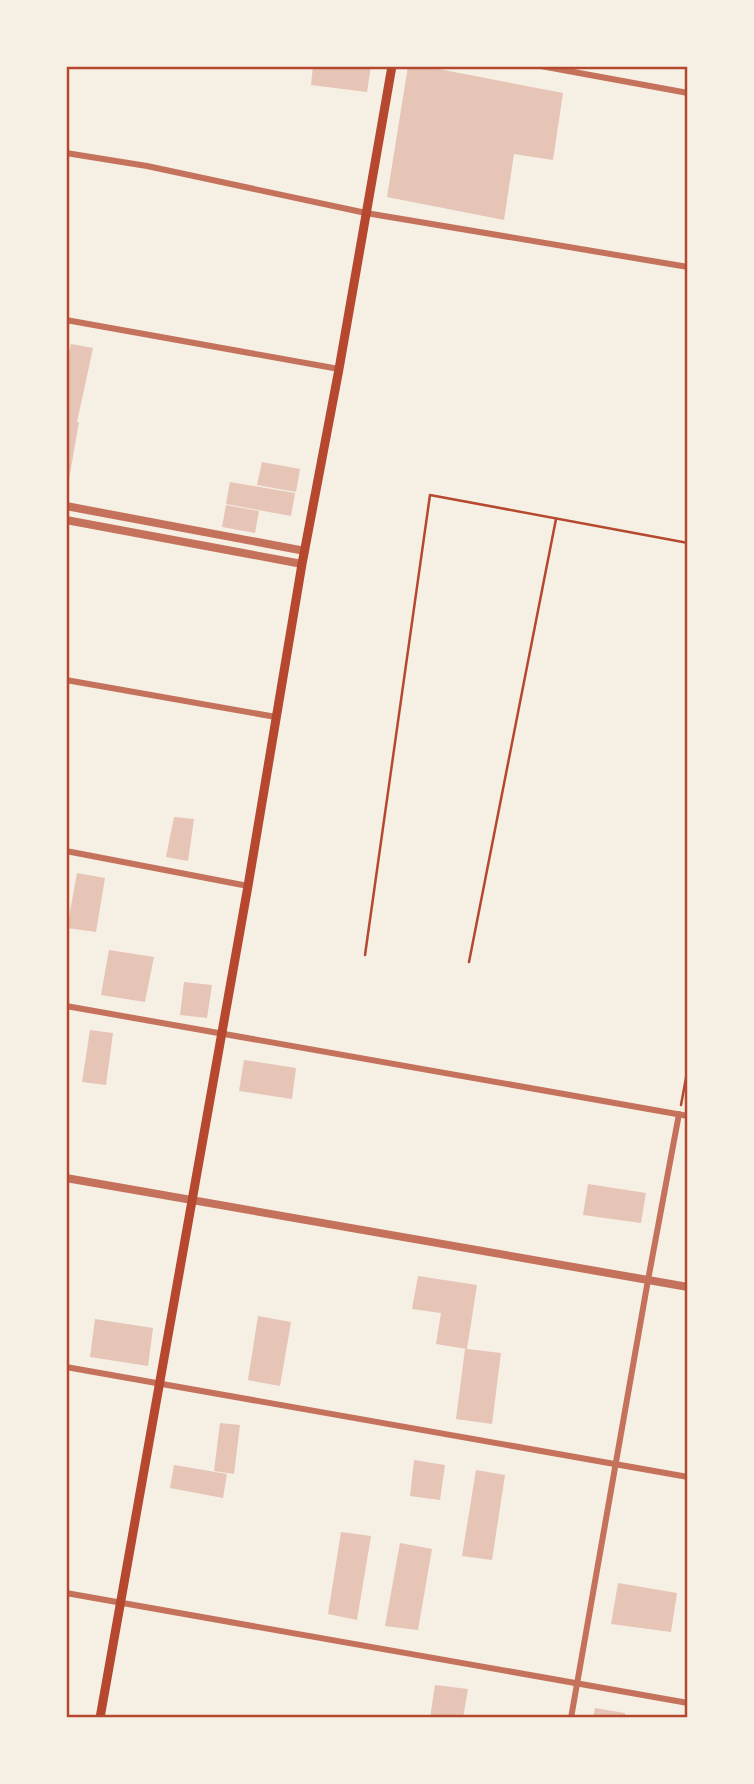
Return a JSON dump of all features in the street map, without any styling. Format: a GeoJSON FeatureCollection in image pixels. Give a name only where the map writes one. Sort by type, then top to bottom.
{"type":"FeatureCollection","features":[{"type":"Feature","properties":{"kind":"main road"},"geometry":{"type":"LineString","coordinates":[[100,1717],[392,66]]}},
{"type":"Feature","properties":{"kind":"street"},"geometry":{"type":"LineString","coordinates":[[541,66],[688,93]]}},
{"type":"Feature","properties":{"kind":"street"},"geometry":{"type":"LineString","coordinates":[[66,153],[147,166],[366,213],[688,267]]}},
{"type":"Feature","properties":{"kind":"street"},"geometry":{"type":"LineString","coordinates":[[66,320],[339,369]]}},
{"type":"Feature","properties":{"kind":"street"},"geometry":{"type":"LineString","coordinates":[[66,506],[305,551]]}},
{"type":"Feature","properties":{"kind":"street"},"geometry":{"type":"LineString","coordinates":[[66,520],[302,564]]}},
{"type":"Feature","properties":{"kind":"street"},"geometry":{"type":"LineString","coordinates":[[66,680],[276,717]]}},
{"type":"Feature","properties":{"kind":"street"},"geometry":{"type":"LineString","coordinates":[[66,850],[248,886]]}},
{"type":"Feature","properties":{"kind":"street"},"geometry":{"type":"LineString","coordinates":[[66,1006],[688,1116]]}},
{"type":"Feature","properties":{"kind":"street"},"geometry":{"type":"LineString","coordinates":[[571,1717],[679,1114]]}},
{"type":"Feature","properties":{"kind":"street"},"geometry":{"type":"LineString","coordinates":[[66,1178],[688,1287]]}},
{"type":"Feature","properties":{"kind":"street"},"geometry":{"type":"LineString","coordinates":[[66,1367],[688,1478]]}},
{"type":"Feature","properties":{"kind":"street"},"geometry":{"type":"LineString","coordinates":[[66,1593],[688,1703]]}},
{"type":"Feature","properties":{"kind":"path"},"geometry":{"type":"LineString","coordinates":[[365,955],[430,495],[688,543]]}},
{"type":"Feature","properties":{"kind":"path"},"geometry":{"type":"LineString","coordinates":[[469,962],[556,519]]}},
{"type":"Feature","properties":{"kind":"path"},"geometry":{"type":"LineString","coordinates":[[679,1114],[688,1067]]}},
{"type":"Feature","properties":{"kind":"building"},"geometry":{"type":"Polygon","coordinates":[[[313,66],[371,66],[367,92],[311,85],[313,66]]]}},
{"type":"Feature","properties":{"kind":"building"},"geometry":{"type":"Polygon","coordinates":[[[408,66],[423,66],[563,93],[553,160],[514,154],[504,220],[387,197],[408,66]]]}},
{"type":"Feature","properties":{"kind":"building"},"geometry":{"type":"Polygon","coordinates":[[[71,344],[93,348],[66,485],[66,364],[71,344]]]}},
{"type":"Feature","properties":{"kind":"building"},"geometry":{"type":"Polygon","coordinates":[[[262,462],[300,469],[296,492],[257,485],[262,462]]]}},
{"type":"Feature","properties":{"kind":"building"},"geometry":{"type":"Polygon","coordinates":[[[230,482],[295,493],[291,516],[226,504],[230,482]]]}},
{"type":"Feature","properties":{"kind":"building"},"geometry":{"type":"Polygon","coordinates":[[[226,505],[259,511],[255,533],[222,527],[226,505]]]}},
{"type":"Feature","properties":{"kind":"building"},"geometry":{"type":"Polygon","coordinates":[[[174,817],[194,819],[188,861],[166,857],[174,817]]]}},
{"type":"Feature","properties":{"kind":"building"},"geometry":{"type":"Polygon","coordinates":[[[77,873],[105,878],[96,932],[67,928],[77,873]]]}},
{"type":"Feature","properties":{"kind":"building"},"geometry":{"type":"Polygon","coordinates":[[[109,950],[154,957],[145,1002],[101,995],[109,950]]]}},
{"type":"Feature","properties":{"kind":"building"},"geometry":{"type":"Polygon","coordinates":[[[184,982],[212,985],[207,1018],[180,1015],[184,982]]]}},
{"type":"Feature","properties":{"kind":"building"},"geometry":{"type":"Polygon","coordinates":[[[90,1030],[113,1033],[106,1085],[82,1082],[90,1030]]]}},
{"type":"Feature","properties":{"kind":"building"},"geometry":{"type":"Polygon","coordinates":[[[244,1060],[296,1068],[292,1099],[239,1091],[244,1060]]]}},
{"type":"Feature","properties":{"kind":"building"},"geometry":{"type":"Polygon","coordinates":[[[588,1184],[646,1193],[641,1223],[583,1215],[588,1184]]]}},
{"type":"Feature","properties":{"kind":"building"},"geometry":{"type":"Polygon","coordinates":[[[418,1276],[477,1285],[467,1349],[436,1344],[441,1313],[412,1309],[418,1276]]]}},
{"type":"Feature","properties":{"kind":"building"},"geometry":{"type":"Polygon","coordinates":[[[258,1316],[291,1322],[280,1386],[248,1380],[258,1316]]]}},
{"type":"Feature","properties":{"kind":"building"},"geometry":{"type":"Polygon","coordinates":[[[95,1319],[153,1328],[148,1366],[90,1357],[95,1319]]]}},
{"type":"Feature","properties":{"kind":"building"},"geometry":{"type":"Polygon","coordinates":[[[465,1349],[501,1353],[492,1424],[456,1419],[465,1349]]]}},
{"type":"Feature","properties":{"kind":"building"},"geometry":{"type":"Polygon","coordinates":[[[220,1423],[240,1425],[234,1474],[214,1471],[220,1423]]]}},
{"type":"Feature","properties":{"kind":"building"},"geometry":{"type":"Polygon","coordinates":[[[414,1460],[445,1465],[440,1500],[410,1496],[414,1460]]]}},
{"type":"Feature","properties":{"kind":"building"},"geometry":{"type":"Polygon","coordinates":[[[174,1465],[227,1474],[223,1498],[170,1488],[174,1465]]]}},
{"type":"Feature","properties":{"kind":"building"},"geometry":{"type":"Polygon","coordinates":[[[476,1470],[505,1475],[492,1560],[462,1556],[476,1470]]]}},
{"type":"Feature","properties":{"kind":"building"},"geometry":{"type":"Polygon","coordinates":[[[341,1532],[371,1536],[357,1620],[328,1614],[341,1532]]]}},
{"type":"Feature","properties":{"kind":"building"},"geometry":{"type":"Polygon","coordinates":[[[400,1543],[432,1549],[418,1630],[385,1626],[400,1543]]]}},
{"type":"Feature","properties":{"kind":"building"},"geometry":{"type":"Polygon","coordinates":[[[618,1583],[677,1593],[671,1632],[611,1624],[618,1583]]]}},
{"type":"Feature","properties":{"kind":"building"},"geometry":{"type":"Polygon","coordinates":[[[435,1685],[468,1689],[463,1718],[430,1718],[435,1685]]]}},
{"type":"Feature","properties":{"kind":"building"},"geometry":{"type":"Polygon","coordinates":[[[595,1708],[625,1713],[625,1718],[593,1718],[595,1708]]]}}]}
